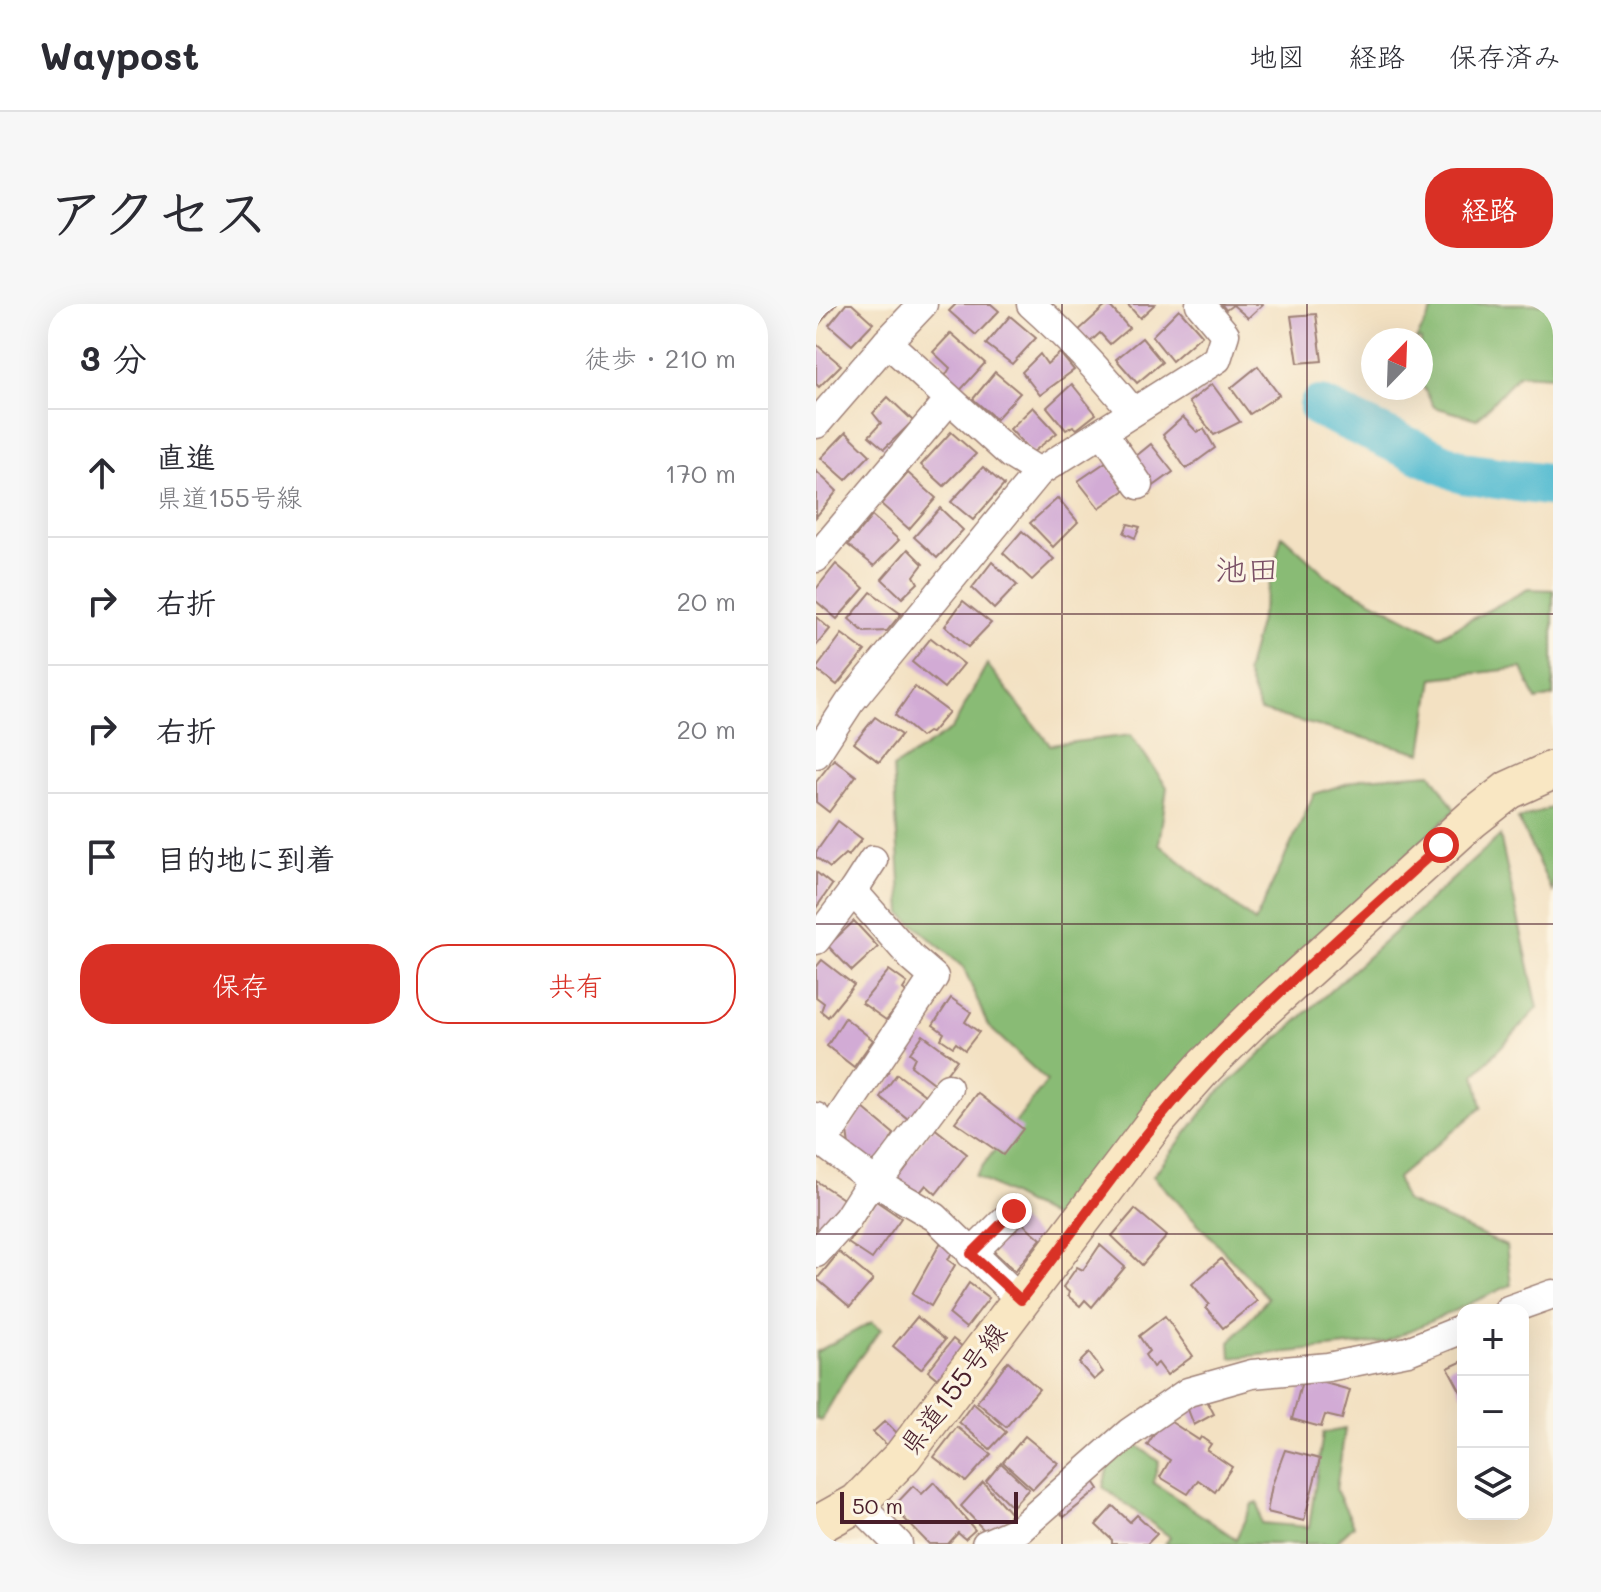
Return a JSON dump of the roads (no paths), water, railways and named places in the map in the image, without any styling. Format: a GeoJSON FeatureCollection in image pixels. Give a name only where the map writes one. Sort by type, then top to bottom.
{"type":"FeatureCollection","features":[{"type":"Feature","properties":{"kind":"main road","name":"県道155号線"},"geometry":{"type":"LineString","coordinates":[[816,1526],[857,1503],[881,1481],[1157,1120],[1215,1057],[1263,1009],[1472,819],[1509,790],[1553,770]]}},
{"type":"Feature","properties":{"kind":"street"},"geometry":{"type":"LineString","coordinates":[[816,424],[923,304]]}},
{"type":"Feature","properties":{"kind":"street"},"geometry":{"type":"LineString","coordinates":[[1031,304],[1107,380],[1133,412]]}},
{"type":"Feature","properties":{"kind":"street"},"geometry":{"type":"LineString","coordinates":[[816,754],[850,702],[1039,472],[1217,359],[1225,334],[1200,304]]}},
{"type":"Feature","properties":{"kind":"street"},"geometry":{"type":"LineString","coordinates":[[887,342],[1010,454],[1039,472]]}},
{"type":"Feature","properties":{"kind":"street"},"geometry":{"type":"LineString","coordinates":[[816,558],[949,400]]}},
{"type":"Feature","properties":{"kind":"street"},"geometry":{"type":"LineString","coordinates":[[1103,432],[1139,485]]}},
{"type":"Feature","properties":{"kind":"street"},"geometry":{"type":"LineString","coordinates":[[818,934],[853,891],[873,860]]}},
{"type":"Feature","properties":{"kind":"street"},"geometry":{"type":"LineString","coordinates":[[853,891],[912,958],[934,977],[820,1130],[875,1182],[935,1217],[1021,1300]]}},
{"type":"Feature","properties":{"kind":"street"},"geometry":{"type":"LineString","coordinates":[[816,1253],[888,1168],[948,1088]]}},
{"type":"Feature","properties":{"kind":"street"},"geometry":{"type":"LineString","coordinates":[[971,1254],[1014,1211]]}},
{"type":"Feature","properties":{"kind":"street"},"geometry":{"type":"LineString","coordinates":[[1525,1304],[1553,1294]]}},
{"type":"Feature","properties":{"kind":"street"},"geometry":{"type":"LineString","coordinates":[[986,1544],[1020,1529],[1130,1432],[1188,1392],[1252,1374],[1328,1367],[1408,1351],[1457,1331]]}},
{"type":"Feature","properties":{"kind":"street"},"geometry":{"type":"LineString","coordinates":[[857,1503],[898,1544]]}},
{"type":"Feature","properties":{"kind":"waterway"},"geometry":{"type":"LineString","coordinates":[[1320,407],[1463,473],[1553,486]]}},
{"type":"Feature","properties":{"kind":"district","name":"池田"},"geometry":{"type":"Point","coordinates":[1247,570]}}]}
